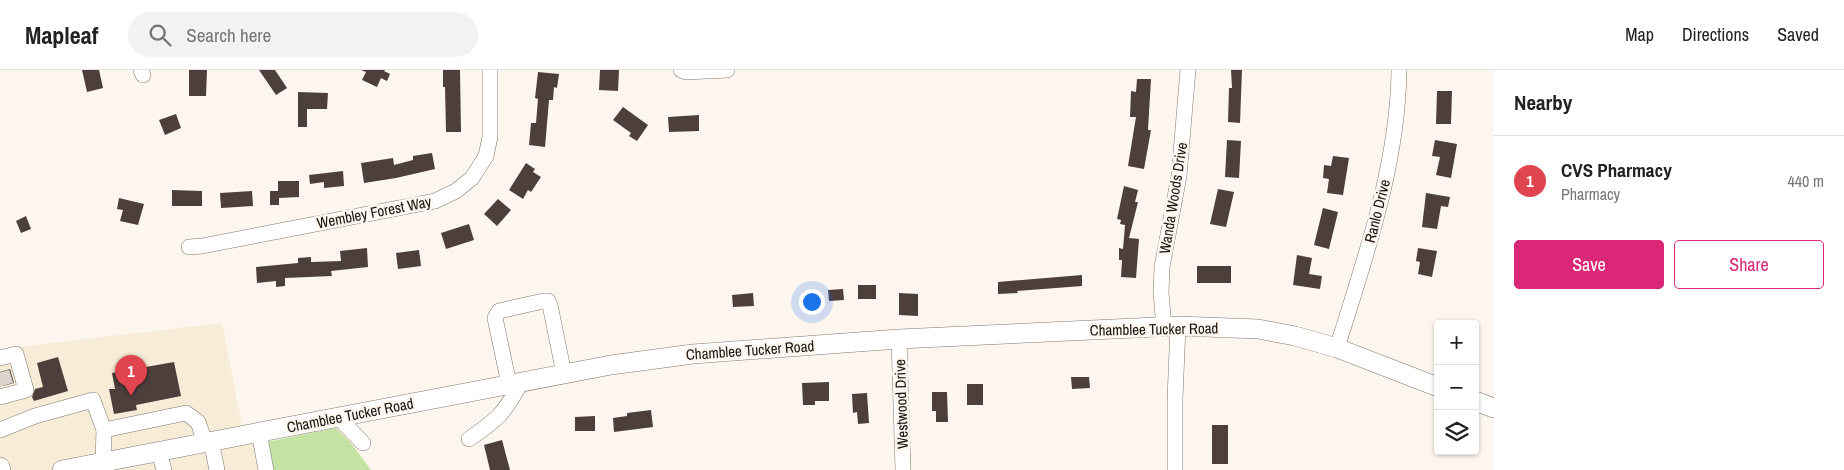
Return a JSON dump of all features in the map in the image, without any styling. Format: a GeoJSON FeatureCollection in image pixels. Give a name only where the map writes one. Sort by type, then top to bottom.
{"type":"FeatureCollection","features":[{"type":"Feature","properties":{"kind":"main road","name":"Chamblee Tucker Road"},"geometry":{"type":"LineString","coordinates":[[62,470],[84,468],[103,462],[159,451],[611,365],[693,354],[899,339],[1171,326],[1258,329],[1295,336],[1337,348],[1434,385]]}},
{"type":"Feature","properties":{"kind":"main road"},"geometry":{"type":"LineString","coordinates":[[1479,402],[1494,408]]}},
{"type":"Feature","properties":{"kind":"street","name":"Wembley Forest Way"},"geometry":{"type":"LineString","coordinates":[[189,246],[202,246],[435,200],[456,191],[472,178],[486,156],[490,137],[490,70]]}},
{"type":"Feature","properties":{"kind":"street"},"geometry":{"type":"LineString","coordinates":[[681,70],[686,72],[727,70]]}},
{"type":"Feature","properties":{"kind":"street","name":"Wanda Woods Drive"},"geometry":{"type":"LineString","coordinates":[[1175,470],[1175,399],[1171,326],[1161,293],[1162,267],[1179,176],[1188,70]]}},
{"type":"Feature","properties":{"kind":"street","name":"Ranlo Drive"},"geometry":{"type":"LineString","coordinates":[[1337,348],[1377,220],[1387,173],[1399,98],[1399,70]]}},
{"type":"Feature","properties":{"kind":"street"},"geometry":{"type":"LineString","coordinates":[[469,439],[500,417],[510,402],[515,383],[495,318],[498,311],[548,301],[564,374]]}},
{"type":"Feature","properties":{"kind":"street","name":"Westwood Drive"},"geometry":{"type":"LineString","coordinates":[[899,339],[903,470]]}},
{"type":"Feature","properties":{"kind":"street"},"geometry":{"type":"LineString","coordinates":[[0,430],[35,416],[93,400],[104,430],[103,462]]}},
{"type":"Feature","properties":{"kind":"street"},"geometry":{"type":"LineString","coordinates":[[104,430],[186,413],[198,422],[208,442],[217,470]]}},
{"type":"Feature","properties":{"kind":"street"},"geometry":{"type":"LineString","coordinates":[[338,417],[363,443]]}},
{"type":"Feature","properties":{"kind":"street"},"geometry":{"type":"LineString","coordinates":[[259,432],[266,470]]}},
{"type":"Feature","properties":{"kind":"street"},"geometry":{"type":"LineString","coordinates":[[159,451],[164,470]]}},
{"type":"Feature","properties":{"kind":"shaded area"},"geometry":{"type":"Polygon","coordinates":[[[222,323],[243,430],[251,430],[258,470],[0,470],[0,349],[222,323]]]}},
{"type":"Feature","properties":{"kind":"green space"},"geometry":{"type":"Polygon","coordinates":[[[336,428],[350,442],[371,470],[262,470],[257,444],[336,428]]]}},
{"type":"Feature","properties":{"kind":"building"},"geometry":{"type":"Polygon","coordinates":[[[82,70],[99,70],[103,88],[87,92],[82,70]]]}},
{"type":"Feature","properties":{"kind":"building"},"geometry":{"type":"Polygon","coordinates":[[[189,70],[207,70],[206,96],[189,96],[189,70]]]}},
{"type":"Feature","properties":{"kind":"building"},"geometry":{"type":"Polygon","coordinates":[[[259,70],[275,70],[287,88],[276,95],[259,70]]]}},
{"type":"Feature","properties":{"kind":"building"},"geometry":{"type":"Polygon","coordinates":[[[361,70],[385,70],[390,74],[387,81],[381,78],[377,87],[362,80],[366,72],[361,70]]]}},
{"type":"Feature","properties":{"kind":"building"},"geometry":{"type":"Polygon","coordinates":[[[443,70],[460,70],[461,132],[446,132],[443,70]]]}},
{"type":"Feature","properties":{"kind":"building"},"geometry":{"type":"Polygon","coordinates":[[[600,70],[619,70],[618,91],[599,90],[600,70]]]}},
{"type":"Feature","properties":{"kind":"building"},"geometry":{"type":"Polygon","coordinates":[[[1231,70],[1242,70],[1240,123],[1228,122],[1229,88],[1232,88],[1231,70]]]}},
{"type":"Feature","properties":{"kind":"building"},"geometry":{"type":"Polygon","coordinates":[[[538,72],[559,74],[557,88],[554,87],[553,100],[549,100],[545,147],[529,145],[531,123],[536,123],[538,99],[535,98],[538,72]]]}},
{"type":"Feature","properties":{"kind":"building"},"geometry":{"type":"Polygon","coordinates":[[[1137,79],[1151,79],[1148,130],[1151,130],[1144,169],[1128,166],[1136,117],[1130,117],[1131,91],[1136,92],[1137,79]]]}},
{"type":"Feature","properties":{"kind":"building"},"geometry":{"type":"Polygon","coordinates":[[[1437,91],[1452,91],[1451,124],[1436,124],[1437,91]]]}},
{"type":"Feature","properties":{"kind":"building"},"geometry":{"type":"Polygon","coordinates":[[[298,92],[328,93],[327,109],[307,109],[307,127],[298,127],[298,92]]]}},
{"type":"Feature","properties":{"kind":"building"},"geometry":{"type":"Polygon","coordinates":[[[623,107],[648,125],[637,141],[629,136],[631,133],[613,120],[623,107]]]}},
{"type":"Feature","properties":{"kind":"building"},"geometry":{"type":"Polygon","coordinates":[[[176,114],[181,128],[165,135],[159,120],[176,114]]]}},
{"type":"Feature","properties":{"kind":"building"},"geometry":{"type":"Polygon","coordinates":[[[699,115],[699,131],[669,132],[668,117],[699,115]]]}},
{"type":"Feature","properties":{"kind":"building"},"geometry":{"type":"Polygon","coordinates":[[[1227,140],[1241,141],[1239,178],[1225,177],[1227,140]]]}},
{"type":"Feature","properties":{"kind":"building"},"geometry":{"type":"Polygon","coordinates":[[[1435,140],[1457,144],[1451,178],[1436,175],[1440,157],[1432,156],[1435,140]]]}},
{"type":"Feature","properties":{"kind":"building"},"geometry":{"type":"Polygon","coordinates":[[[432,153],[435,169],[364,183],[361,163],[393,158],[394,165],[413,160],[413,156],[432,153]]]}},
{"type":"Feature","properties":{"kind":"building"},"geometry":{"type":"Polygon","coordinates":[[[1333,156],[1349,158],[1343,195],[1327,193],[1329,179],[1323,178],[1324,165],[1331,166],[1333,156]]]}},
{"type":"Feature","properties":{"kind":"building"},"geometry":{"type":"Polygon","coordinates":[[[526,163],[535,169],[533,172],[541,177],[531,192],[528,190],[523,199],[509,190],[526,163]]]}},
{"type":"Feature","properties":{"kind":"building"},"geometry":{"type":"Polygon","coordinates":[[[343,171],[344,186],[324,188],[324,182],[310,184],[309,175],[343,171]]]}},
{"type":"Feature","properties":{"kind":"building"},"geometry":{"type":"Polygon","coordinates":[[[278,181],[299,181],[299,197],[279,198],[279,205],[270,205],[270,191],[278,191],[278,181]]]}},
{"type":"Feature","properties":{"kind":"building"},"geometry":{"type":"Polygon","coordinates":[[[1124,186],[1138,190],[1135,202],[1138,202],[1129,238],[1139,239],[1136,278],[1121,277],[1122,260],[1119,260],[1119,248],[1123,249],[1125,225],[1120,224],[1121,220],[1117,219],[1124,186]]]}},
{"type":"Feature","properties":{"kind":"building"},"geometry":{"type":"Polygon","coordinates":[[[1218,189],[1234,192],[1226,227],[1210,224],[1218,189]]]}},
{"type":"Feature","properties":{"kind":"building"},"geometry":{"type":"Polygon","coordinates":[[[172,190],[202,191],[202,206],[172,206],[172,190]]]}},
{"type":"Feature","properties":{"kind":"building"},"geometry":{"type":"Polygon","coordinates":[[[252,191],[253,206],[221,208],[220,193],[252,191]]]}},
{"type":"Feature","properties":{"kind":"building"},"geometry":{"type":"Polygon","coordinates":[[[1426,193],[1450,197],[1448,207],[1441,206],[1437,229],[1422,227],[1426,193]]]}},
{"type":"Feature","properties":{"kind":"building"},"geometry":{"type":"Polygon","coordinates":[[[119,198],[144,204],[138,225],[120,221],[123,210],[117,209],[119,198]]]}},
{"type":"Feature","properties":{"kind":"building"},"geometry":{"type":"Polygon","coordinates":[[[498,199],[511,210],[497,226],[484,214],[498,199]]]}},
{"type":"Feature","properties":{"kind":"building"},"geometry":{"type":"Polygon","coordinates":[[[1323,208],[1338,212],[1329,249],[1314,245],[1323,208]]]}},
{"type":"Feature","properties":{"kind":"building"},"geometry":{"type":"Polygon","coordinates":[[[26,216],[31,229],[21,233],[16,221],[26,216]]]}},
{"type":"Feature","properties":{"kind":"building"},"geometry":{"type":"Polygon","coordinates":[[[469,224],[474,240],[446,249],[441,233],[469,224]]]}},
{"type":"Feature","properties":{"kind":"building"},"geometry":{"type":"Polygon","coordinates":[[[367,248],[368,267],[331,271],[332,276],[285,278],[285,286],[276,287],[276,281],[257,283],[256,267],[298,263],[298,258],[311,257],[311,262],[341,261],[340,251],[367,248]]]}},
{"type":"Feature","properties":{"kind":"building"},"geometry":{"type":"Polygon","coordinates":[[[1418,248],[1437,251],[1432,277],[1418,274],[1420,262],[1416,261],[1418,248]]]}},
{"type":"Feature","properties":{"kind":"building"},"geometry":{"type":"Polygon","coordinates":[[[419,250],[421,266],[398,269],[396,253],[419,250]]]}},
{"type":"Feature","properties":{"kind":"building"},"geometry":{"type":"Polygon","coordinates":[[[1297,255],[1312,258],[1309,274],[1322,276],[1320,289],[1293,285],[1297,255]]]}},
{"type":"Feature","properties":{"kind":"building"},"geometry":{"type":"Polygon","coordinates":[[[1197,266],[1231,266],[1231,283],[1197,283],[1197,266]]]}},
{"type":"Feature","properties":{"kind":"building"},"geometry":{"type":"Polygon","coordinates":[[[1082,275],[1082,286],[998,294],[998,282],[1082,275]]]}},
{"type":"Feature","properties":{"kind":"building"},"geometry":{"type":"Polygon","coordinates":[[[858,285],[876,285],[876,299],[858,299],[858,285]]]}},
{"type":"Feature","properties":{"kind":"building"},"geometry":{"type":"Polygon","coordinates":[[[843,289],[844,300],[829,301],[828,290],[843,289]]]}},
{"type":"Feature","properties":{"kind":"building"},"geometry":{"type":"Polygon","coordinates":[[[753,293],[754,306],[733,307],[732,295],[753,293]]]}},
{"type":"Feature","properties":{"kind":"building"},"geometry":{"type":"Polygon","coordinates":[[[899,293],[918,294],[918,316],[899,315],[899,293]]]}},
{"type":"Feature","properties":{"kind":"building"},"geometry":{"type":"Polygon","coordinates":[[[58,357],[68,391],[34,401],[32,397],[35,389],[43,387],[37,363],[58,357]]]}},
{"type":"Feature","properties":{"kind":"building"},"geometry":{"type":"Polygon","coordinates":[[[174,362],[181,396],[136,405],[137,410],[114,414],[109,389],[115,389],[112,373],[174,362]]]}},
{"type":"Feature","properties":{"kind":"building"},"geometry":{"type":"Polygon","coordinates":[[[10,369],[14,383],[3,386],[0,372],[10,369]]]}},
{"type":"Feature","properties":{"kind":"building"},"geometry":{"type":"Polygon","coordinates":[[[1071,377],[1089,377],[1090,388],[1072,389],[1071,377]]]}},
{"type":"Feature","properties":{"kind":"building"},"geometry":{"type":"Polygon","coordinates":[[[829,382],[829,401],[815,401],[815,405],[803,405],[802,383],[829,382]]]}},
{"type":"Feature","properties":{"kind":"building"},"geometry":{"type":"Polygon","coordinates":[[[967,384],[983,384],[983,405],[967,405],[967,384]]]}},
{"type":"Feature","properties":{"kind":"building"},"geometry":{"type":"Polygon","coordinates":[[[932,392],[947,392],[948,422],[936,422],[936,411],[932,411],[932,392]]]}},
{"type":"Feature","properties":{"kind":"building"},"geometry":{"type":"Polygon","coordinates":[[[867,393],[869,423],[858,424],[857,412],[853,413],[852,394],[867,393]]]}},
{"type":"Feature","properties":{"kind":"building"},"geometry":{"type":"Polygon","coordinates":[[[651,410],[653,427],[614,432],[613,418],[627,416],[627,413],[651,410]]]}},
{"type":"Feature","properties":{"kind":"building"},"geometry":{"type":"Polygon","coordinates":[[[595,416],[595,431],[575,431],[575,417],[595,416]]]}},
{"type":"Feature","properties":{"kind":"building"},"geometry":{"type":"Polygon","coordinates":[[[1212,425],[1228,425],[1228,464],[1212,464],[1212,425]]]}},
{"type":"Feature","properties":{"kind":"building"},"geometry":{"type":"Polygon","coordinates":[[[502,440],[510,470],[490,470],[484,445],[502,440]]]}},
{"type":"Feature","properties":{"kind":"tunnel"},"geometry":{"type":"LineString","coordinates":[[2,372],[6,385]]}},
{"type":"Feature","properties":{"kind":"place","name":"CVS Pharmacy"},"geometry":{"type":"Point","coordinates":[131,396]}}]}
